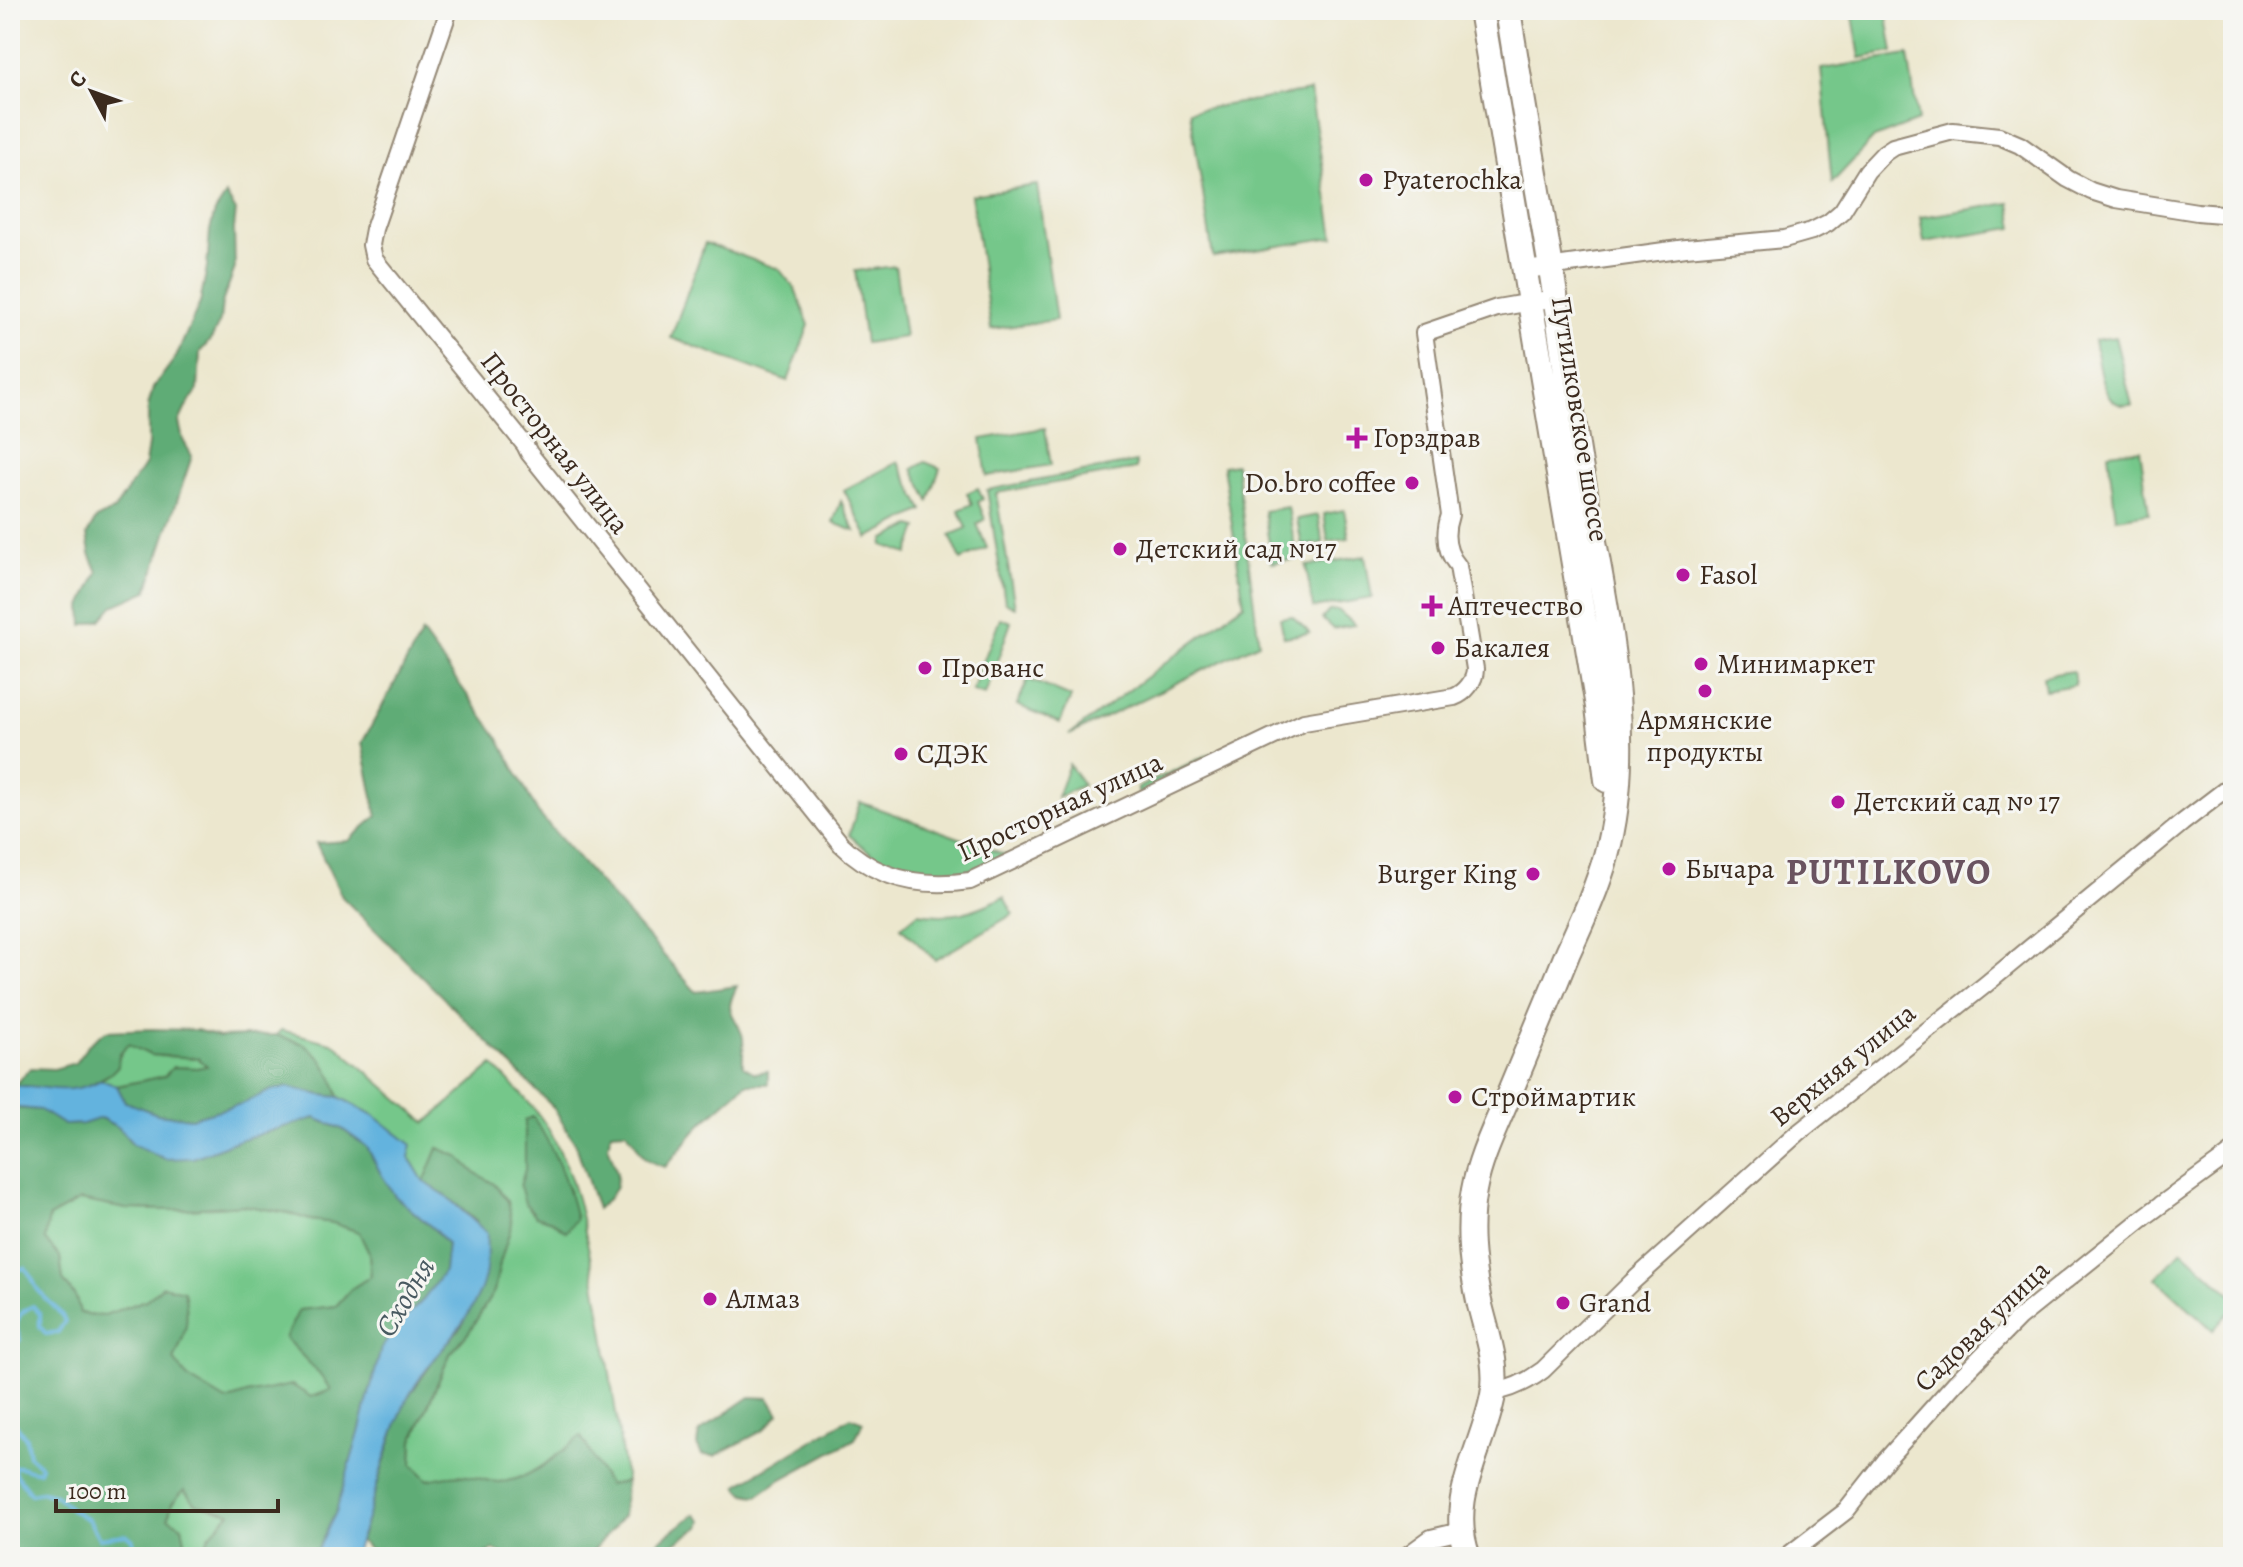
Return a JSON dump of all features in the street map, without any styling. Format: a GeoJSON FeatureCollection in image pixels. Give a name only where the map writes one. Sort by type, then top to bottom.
{"type":"FeatureCollection","features":[{"type":"Feature","properties":{"kind":"main road","name":"Путилковское шоссе"},"geometry":{"type":"LineString","coordinates":[[1468,1557],[1461,1531],[1464,1486],[1486,1425],[1494,1392],[1492,1353],[1471,1260],[1470,1218],[1475,1185],[1491,1137],[1590,901],[1610,838],[1619,778],[1618,705],[1611,644],[1578,452],[1543,300],[1526,270],[1481,10]]}},
{"type":"Feature","properties":{"kind":"main road","name":"Путилковское шоссе"},"geometry":{"type":"LineString","coordinates":[[1508,10],[1550,267],[1543,300]]}},
{"type":"Feature","properties":{"kind":"street","name":"Просторная улица"},"geometry":{"type":"LineString","coordinates":[[449,10],[374,229],[371,245],[374,259],[841,844],[863,861],[903,880],[924,884],[970,881],[1304,722],[1450,697],[1464,691],[1472,682],[1475,669],[1458,566],[1450,557],[1445,530],[1450,515],[1424,333],[1497,308],[1543,300]]}},
{"type":"Feature","properties":{"kind":"street"},"geometry":{"type":"LineString","coordinates":[[1526,270],[1686,248],[1784,239],[1812,231],[1842,211],[1867,171],[1884,153],[1893,147],[1953,131],[1999,136],[2020,145],[2068,179],[2116,199],[2233,215]]}},
{"type":"Feature","properties":{"kind":"street","name":"Верхняя улица"},"geometry":{"type":"LineString","coordinates":[[1494,1392],[1510,1390],[1543,1370],[1631,1283],[1798,1133],[2233,784]]}},
{"type":"Feature","properties":{"kind":"street","name":"Садовая улица"},"geometry":{"type":"LineString","coordinates":[[1786,1557],[1846,1511],[1886,1460],[1946,1393],[2019,1318],[2147,1215],[2233,1152]]}},
{"type":"Feature","properties":{"kind":"street"},"geometry":{"type":"LineString","coordinates":[[1405,1557],[1431,1538],[1461,1531]]}},
{"type":"Feature","properties":{"kind":"green space"},"geometry":{"type":"Polygon","coordinates":[[[1852,10],[1886,10],[1893,52],[1860,58],[1852,10]]]}},
{"type":"Feature","properties":{"kind":"green space"},"geometry":{"type":"Polygon","coordinates":[[[1908,55],[1918,121],[1874,138],[1832,183],[1821,69],[1908,55]]]}},
{"type":"Feature","properties":{"kind":"green space"},"geometry":{"type":"Polygon","coordinates":[[[1310,91],[1334,237],[1213,257],[1190,111],[1310,91]]]}},
{"type":"Feature","properties":{"kind":"green space"},"geometry":{"type":"Polygon","coordinates":[[[1037,185],[1056,320],[991,329],[971,195],[1037,185]]]}},
{"type":"Feature","properties":{"kind":"green space"},"geometry":{"type":"Polygon","coordinates":[[[226,195],[236,211],[235,268],[222,303],[220,321],[212,338],[200,352],[198,390],[179,422],[183,440],[192,456],[147,591],[113,606],[101,620],[83,625],[82,606],[98,572],[90,554],[87,535],[96,519],[114,510],[145,464],[148,407],[153,388],[176,357],[200,303],[210,230],[215,212],[226,195]]]}},
{"type":"Feature","properties":{"kind":"green space"},"geometry":{"type":"Polygon","coordinates":[[[2010,203],[2014,228],[1924,242],[1920,217],[2010,203]]]}},
{"type":"Feature","properties":{"kind":"green space"},"geometry":{"type":"Polygon","coordinates":[[[705,243],[779,269],[795,289],[809,325],[788,381],[671,338],[705,243]]]}},
{"type":"Feature","properties":{"kind":"green space"},"geometry":{"type":"Polygon","coordinates":[[[895,266],[905,337],[865,343],[855,271],[895,266]]]}},
{"type":"Feature","properties":{"kind":"green space"},"geometry":{"type":"Polygon","coordinates":[[[2115,337],[2132,405],[2122,405],[2113,400],[2101,376],[2094,340],[2115,337]]]}},
{"type":"Feature","properties":{"kind":"green space"},"geometry":{"type":"Polygon","coordinates":[[[1045,428],[1051,465],[987,476],[981,439],[1045,428]]]}},
{"type":"Feature","properties":{"kind":"green space"},"geometry":{"type":"Polygon","coordinates":[[[2140,449],[2149,513],[2116,518],[2108,453],[2140,449]]]}},
{"type":"Feature","properties":{"kind":"green space"},"geometry":{"type":"Polygon","coordinates":[[[898,462],[923,510],[868,538],[844,490],[898,462]]]}},
{"type":"Feature","properties":{"kind":"green space"},"geometry":{"type":"Polygon","coordinates":[[[925,462],[940,468],[929,501],[913,469],[925,462]]]}},
{"type":"Feature","properties":{"kind":"green space"},"geometry":{"type":"Polygon","coordinates":[[[1136,462],[1136,469],[996,493],[1015,607],[1005,602],[987,490],[1136,462]]]}},
{"type":"Feature","properties":{"kind":"green space"},"geometry":{"type":"Polygon","coordinates":[[[1236,464],[1259,643],[1069,735],[1244,604],[1223,466],[1236,464]]]}},
{"type":"Feature","properties":{"kind":"green space"},"geometry":{"type":"Polygon","coordinates":[[[978,488],[983,499],[978,502],[985,519],[977,524],[987,548],[961,560],[950,535],[967,528],[959,510],[972,504],[967,493],[978,488]]]}},
{"type":"Feature","properties":{"kind":"green space"},"geometry":{"type":"Polygon","coordinates":[[[841,501],[855,531],[833,523],[841,501]]]}},
{"type":"Feature","properties":{"kind":"green space"},"geometry":{"type":"Polygon","coordinates":[[[1288,507],[1297,559],[1272,563],[1264,511],[1288,507]]]}},
{"type":"Feature","properties":{"kind":"green space"},"geometry":{"type":"Polygon","coordinates":[[[1344,510],[1349,538],[1328,541],[1324,514],[1344,510]]]}},
{"type":"Feature","properties":{"kind":"green space"},"geometry":{"type":"Polygon","coordinates":[[[1318,515],[1323,543],[1302,546],[1297,519],[1318,515]]]}},
{"type":"Feature","properties":{"kind":"green space"},"geometry":{"type":"Polygon","coordinates":[[[911,526],[918,528],[908,554],[883,545],[885,539],[911,526]]]}},
{"type":"Feature","properties":{"kind":"green space"},"geometry":{"type":"Polygon","coordinates":[[[1365,556],[1372,598],[1313,608],[1306,566],[1365,556]]]}},
{"type":"Feature","properties":{"kind":"green space"},"geometry":{"type":"Polygon","coordinates":[[[1338,610],[1355,625],[1333,629],[1322,619],[1329,611],[1338,610]]]}},
{"type":"Feature","properties":{"kind":"green space"},"geometry":{"type":"Polygon","coordinates":[[[1292,616],[1310,633],[1284,637],[1280,618],[1292,616]]]}},
{"type":"Feature","properties":{"kind":"green space"},"geometry":{"type":"Polygon","coordinates":[[[1000,618],[1011,622],[985,695],[972,691],[1000,618]]]}},
{"type":"Feature","properties":{"kind":"green space"},"geometry":{"type":"Polygon","coordinates":[[[422,633],[498,737],[538,813],[696,992],[737,986],[730,1007],[743,1037],[743,1066],[755,1073],[768,1071],[768,1084],[746,1084],[702,1123],[665,1167],[649,1161],[626,1131],[611,1132],[608,1145],[617,1173],[616,1187],[597,1209],[576,1145],[553,1107],[342,897],[316,843],[348,841],[377,816],[362,743],[422,633]]]}},
{"type":"Feature","properties":{"kind":"green space"},"geometry":{"type":"Polygon","coordinates":[[[2073,671],[2075,685],[2045,690],[2043,676],[2073,671]]]}},
{"type":"Feature","properties":{"kind":"green space"},"geometry":{"type":"Polygon","coordinates":[[[1028,679],[1071,697],[1060,723],[1017,705],[1028,679]]]}},
{"type":"Feature","properties":{"kind":"green space"},"geometry":{"type":"Polygon","coordinates":[[[1229,745],[1232,751],[1140,795],[1137,788],[1229,745]]]}},
{"type":"Feature","properties":{"kind":"green space"},"geometry":{"type":"Polygon","coordinates":[[[1069,764],[1083,785],[1057,797],[1069,764]]]}},
{"type":"Feature","properties":{"kind":"green space"},"geometry":{"type":"Polygon","coordinates":[[[860,802],[1006,855],[942,876],[905,872],[887,864],[849,835],[860,802]]]}},
{"type":"Feature","properties":{"kind":"green space"},"geometry":{"type":"Polygon","coordinates":[[[1004,897],[1013,914],[935,960],[901,927],[918,913],[962,913],[1004,897]]]}},
{"type":"Feature","properties":{"kind":"green space"},"geometry":{"type":"Polygon","coordinates":[[[197,1030],[219,1037],[276,1035],[304,1044],[321,1059],[333,1078],[339,1097],[288,1087],[191,1118],[157,1114],[125,1102],[117,1086],[165,1076],[173,1067],[207,1066],[198,1058],[150,1055],[128,1044],[119,1054],[118,1066],[86,1087],[70,1091],[14,1085],[31,1068],[54,1069],[75,1063],[89,1044],[106,1031],[197,1030]]]}},
{"type":"Feature","properties":{"kind":"green space"},"geometry":{"type":"Polygon","coordinates":[[[281,1030],[335,1044],[426,1123],[493,1065],[537,1113],[566,1166],[583,1223],[604,1332],[626,1482],[608,1485],[581,1437],[542,1466],[510,1481],[456,1476],[428,1480],[412,1464],[413,1441],[450,1354],[469,1332],[494,1291],[500,1263],[494,1184],[474,1172],[458,1156],[439,1148],[424,1182],[409,1157],[375,1116],[339,1097],[329,1072],[317,1056],[276,1035],[281,1030]],[[525,1120],[525,1170],[521,1186],[552,1221],[566,1231],[570,1192],[540,1127],[525,1120]]]}},
{"type":"Feature","properties":{"kind":"green space"},"geometry":{"type":"Polygon","coordinates":[[[128,1044],[150,1055],[198,1058],[208,1066],[173,1067],[165,1076],[117,1086],[101,1080],[110,1073],[128,1044]]]}},
{"type":"Feature","properties":{"kind":"green space"},"geometry":{"type":"Polygon","coordinates":[[[11,1108],[41,1110],[64,1125],[83,1124],[100,1118],[118,1127],[133,1144],[193,1158],[242,1139],[315,1118],[342,1129],[367,1147],[381,1174],[409,1208],[447,1244],[444,1271],[381,1349],[336,1512],[314,1557],[193,1557],[203,1551],[209,1536],[230,1513],[195,1503],[184,1490],[172,1503],[168,1518],[182,1526],[188,1557],[10,1557],[10,1149],[14,1133],[11,1108]],[[80,1200],[49,1217],[45,1240],[60,1257],[63,1280],[76,1298],[80,1313],[102,1316],[146,1300],[163,1286],[184,1291],[186,1326],[174,1360],[188,1378],[226,1401],[292,1385],[311,1397],[331,1390],[285,1338],[299,1310],[336,1306],[351,1289],[371,1276],[369,1253],[359,1232],[333,1223],[242,1205],[173,1210],[126,1209],[80,1200]]]}},
{"type":"Feature","properties":{"kind":"green space"},"geometry":{"type":"Polygon","coordinates":[[[533,1117],[554,1153],[573,1206],[576,1219],[566,1232],[552,1221],[536,1216],[525,1203],[520,1186],[525,1170],[525,1120],[533,1117]]]}},
{"type":"Feature","properties":{"kind":"green space"},"geometry":{"type":"Polygon","coordinates":[[[438,1148],[458,1156],[474,1172],[494,1184],[508,1201],[512,1224],[494,1291],[469,1332],[450,1354],[413,1440],[412,1464],[428,1480],[456,1476],[510,1481],[542,1466],[581,1436],[608,1485],[626,1482],[623,1516],[588,1557],[509,1557],[494,1550],[478,1557],[379,1557],[360,1541],[405,1402],[463,1324],[477,1222],[424,1182],[438,1148]]]}},
{"type":"Feature","properties":{"kind":"green space"},"geometry":{"type":"Polygon","coordinates":[[[80,1200],[126,1209],[173,1210],[242,1205],[333,1223],[359,1232],[369,1253],[371,1276],[351,1289],[336,1306],[300,1310],[317,1371],[332,1390],[311,1397],[292,1385],[226,1401],[188,1378],[174,1360],[183,1338],[163,1286],[146,1300],[102,1316],[80,1313],[76,1298],[63,1280],[60,1257],[44,1240],[49,1217],[80,1200]]]}},
{"type":"Feature","properties":{"kind":"green space"},"geometry":{"type":"Polygon","coordinates":[[[2182,1250],[2233,1296],[2233,1308],[2213,1330],[2156,1278],[2182,1250]]]}},
{"type":"Feature","properties":{"kind":"green space"},"geometry":{"type":"Polygon","coordinates":[[[750,1397],[769,1398],[779,1414],[764,1430],[715,1456],[702,1455],[697,1445],[699,1432],[750,1397]]]}},
{"type":"Feature","properties":{"kind":"green space"},"geometry":{"type":"Polygon","coordinates":[[[851,1417],[863,1422],[855,1439],[778,1481],[757,1496],[746,1494],[738,1485],[851,1417]]]}},
{"type":"Feature","properties":{"kind":"green space"},"geometry":{"type":"Polygon","coordinates":[[[184,1490],[195,1503],[230,1513],[209,1536],[203,1551],[193,1557],[188,1557],[182,1526],[168,1518],[172,1503],[184,1490]]]}},
{"type":"Feature","properties":{"kind":"green space"},"geometry":{"type":"Polygon","coordinates":[[[695,1514],[702,1521],[700,1527],[658,1553],[655,1544],[695,1514]]]}},
{"type":"Feature","properties":{"kind":"water"},"geometry":{"type":"Polygon","coordinates":[[[101,1080],[117,1086],[125,1102],[157,1114],[191,1118],[288,1087],[339,1097],[375,1116],[412,1145],[409,1157],[424,1182],[445,1195],[487,1233],[486,1271],[479,1295],[404,1406],[353,1557],[314,1557],[336,1512],[381,1349],[444,1271],[447,1244],[395,1196],[367,1147],[342,1129],[315,1118],[242,1139],[193,1158],[165,1159],[133,1144],[118,1127],[101,1118],[83,1124],[64,1125],[40,1110],[10,1107],[10,1086],[66,1089],[101,1080]]]}},
{"type":"Feature","properties":{"kind":"waterway"},"geometry":{"type":"LineString","coordinates":[[10,1271],[25,1268],[38,1290],[65,1321],[58,1332],[46,1334],[40,1326],[40,1314],[33,1306],[20,1315],[17,1328],[20,1339],[10,1352]]}},
{"type":"Feature","properties":{"kind":"waterway"},"geometry":{"type":"LineString","coordinates":[[10,1417],[26,1438],[29,1456],[41,1466],[39,1471],[14,1467],[14,1472],[31,1494],[42,1492],[55,1495],[89,1520],[99,1538],[127,1535],[133,1540],[134,1557]]}},
{"type":"Feature","properties":{"kind":"place","name":"Pyaterochka"},"geometry":{"type":"Point","coordinates":[1366,180]}},
{"type":"Feature","properties":{"kind":"place","name":"Горздрав"},"geometry":{"type":"Point","coordinates":[1357,438]}},
{"type":"Feature","properties":{"kind":"place","name":"Do.bro coffee"},"geometry":{"type":"Point","coordinates":[1412,483]}},
{"type":"Feature","properties":{"kind":"place","name":"Детский сад №17"},"geometry":{"type":"Point","coordinates":[1120,549]}},
{"type":"Feature","properties":{"kind":"place","name":"Fasol"},"geometry":{"type":"Point","coordinates":[1683,575]}},
{"type":"Feature","properties":{"kind":"place","name":"Аптечество"},"geometry":{"type":"Point","coordinates":[1432,606]}},
{"type":"Feature","properties":{"kind":"place","name":"Бакалея"},"geometry":{"type":"Point","coordinates":[1438,648]}},
{"type":"Feature","properties":{"kind":"place","name":"Минимаркет"},"geometry":{"type":"Point","coordinates":[1701,664]}},
{"type":"Feature","properties":{"kind":"place","name":"Прованс"},"geometry":{"type":"Point","coordinates":[925,668]}},
{"type":"Feature","properties":{"kind":"place","name":"Армянские продукты"},"geometry":{"type":"Point","coordinates":[1705,691]}},
{"type":"Feature","properties":{"kind":"place","name":"СДЭК"},"geometry":{"type":"Point","coordinates":[901,754]}},
{"type":"Feature","properties":{"kind":"place","name":"Детский сад № 17"},"geometry":{"type":"Point","coordinates":[1838,802]}},
{"type":"Feature","properties":{"kind":"place","name":"Бычара"},"geometry":{"type":"Point","coordinates":[1669,869]}},
{"type":"Feature","properties":{"kind":"place","name":"Burger King"},"geometry":{"type":"Point","coordinates":[1533,874]}},
{"type":"Feature","properties":{"kind":"place","name":"Строймартик"},"geometry":{"type":"Point","coordinates":[1455,1097]}},
{"type":"Feature","properties":{"kind":"place","name":"Алмаз"},"geometry":{"type":"Point","coordinates":[710,1299]}},
{"type":"Feature","properties":{"kind":"place","name":"Grand"},"geometry":{"type":"Point","coordinates":[1563,1303]}},
{"type":"Feature","properties":{"kind":"district","name":"PUTILKOVO"},"geometry":{"type":"Point","coordinates":[1889,871]}},
{"type":"Feature","properties":{"kind":"water label","name":"Сходня"},"geometry":{"type":"Point","coordinates":[405,1297]}}]}
